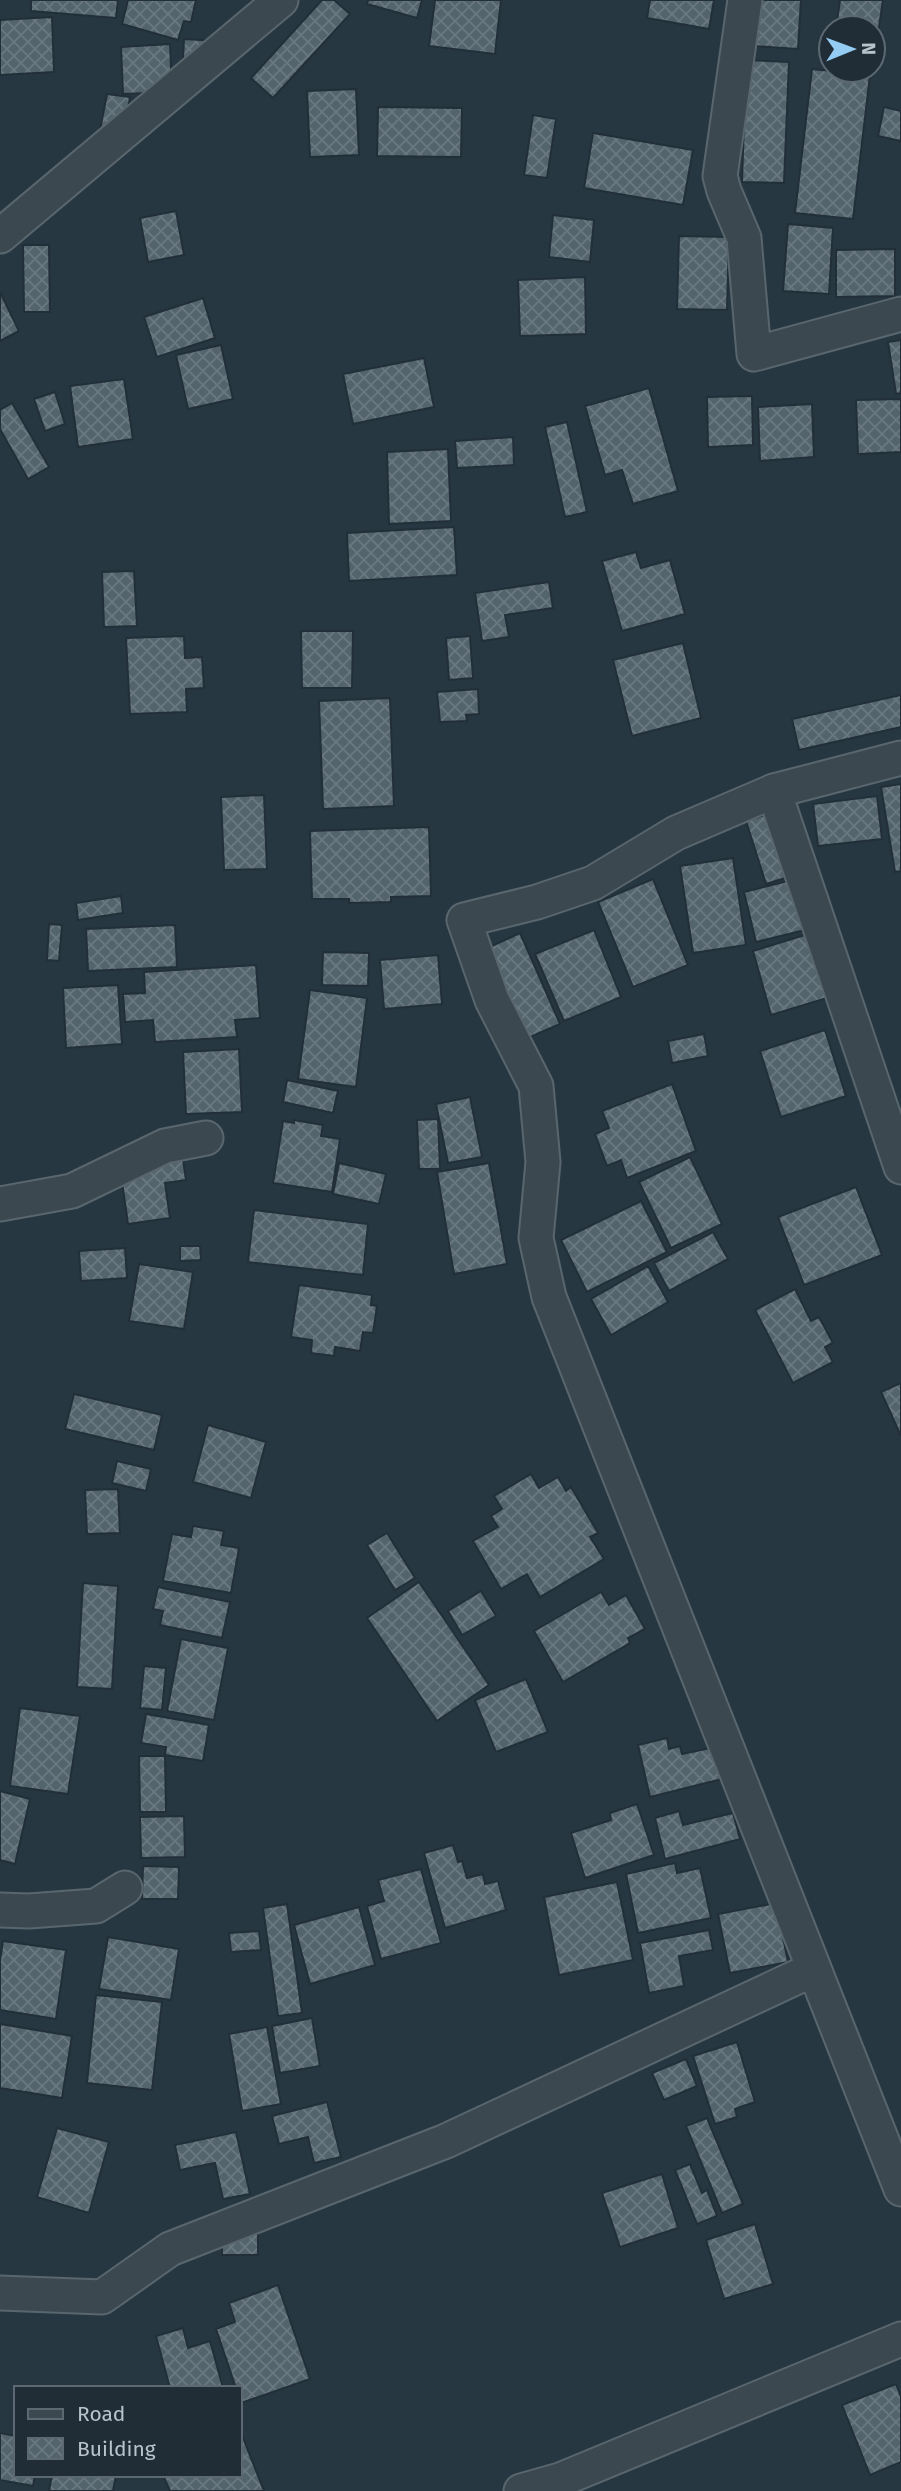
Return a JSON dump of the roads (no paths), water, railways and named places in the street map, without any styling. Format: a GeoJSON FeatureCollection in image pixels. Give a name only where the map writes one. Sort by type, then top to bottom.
{"type":"FeatureCollection","features":[{"type":"Feature","properties":{"kind":"street"},"geometry":{"type":"LineString","coordinates":[[0,236],[281,0]]}},
{"type":"Feature","properties":{"kind":"street"},"geometry":{"type":"LineString","coordinates":[[745,0],[720,176],[744,238],[754,354],[901,314]]}},
{"type":"Feature","properties":{"kind":"street"},"geometry":{"type":"LineString","coordinates":[[901,758],[775,791],[676,833],[593,883],[537,902],[464,919],[492,1000],[536,1086],[543,1162],[536,1238],[549,1297],[901,2189]]}},
{"type":"Feature","properties":{"kind":"street"},"geometry":{"type":"LineString","coordinates":[[775,791],[901,1167]]}},
{"type":"Feature","properties":{"kind":"street"},"geometry":{"type":"LineString","coordinates":[[0,1204],[72,1191],[165,1146],[206,1138]]}},
{"type":"Feature","properties":{"kind":"street"},"geometry":{"type":"LineString","coordinates":[[0,1910],[29,1911],[96,1906],[125,1888]]}},
{"type":"Feature","properties":{"kind":"street"},"geometry":{"type":"LineString","coordinates":[[0,2293],[102,2297],[170,2249],[446,2141],[814,1969]]}},
{"type":"Feature","properties":{"kind":"street"},"geometry":{"type":"LineString","coordinates":[[521,2491],[560,2480],[901,2339]]}}]}
